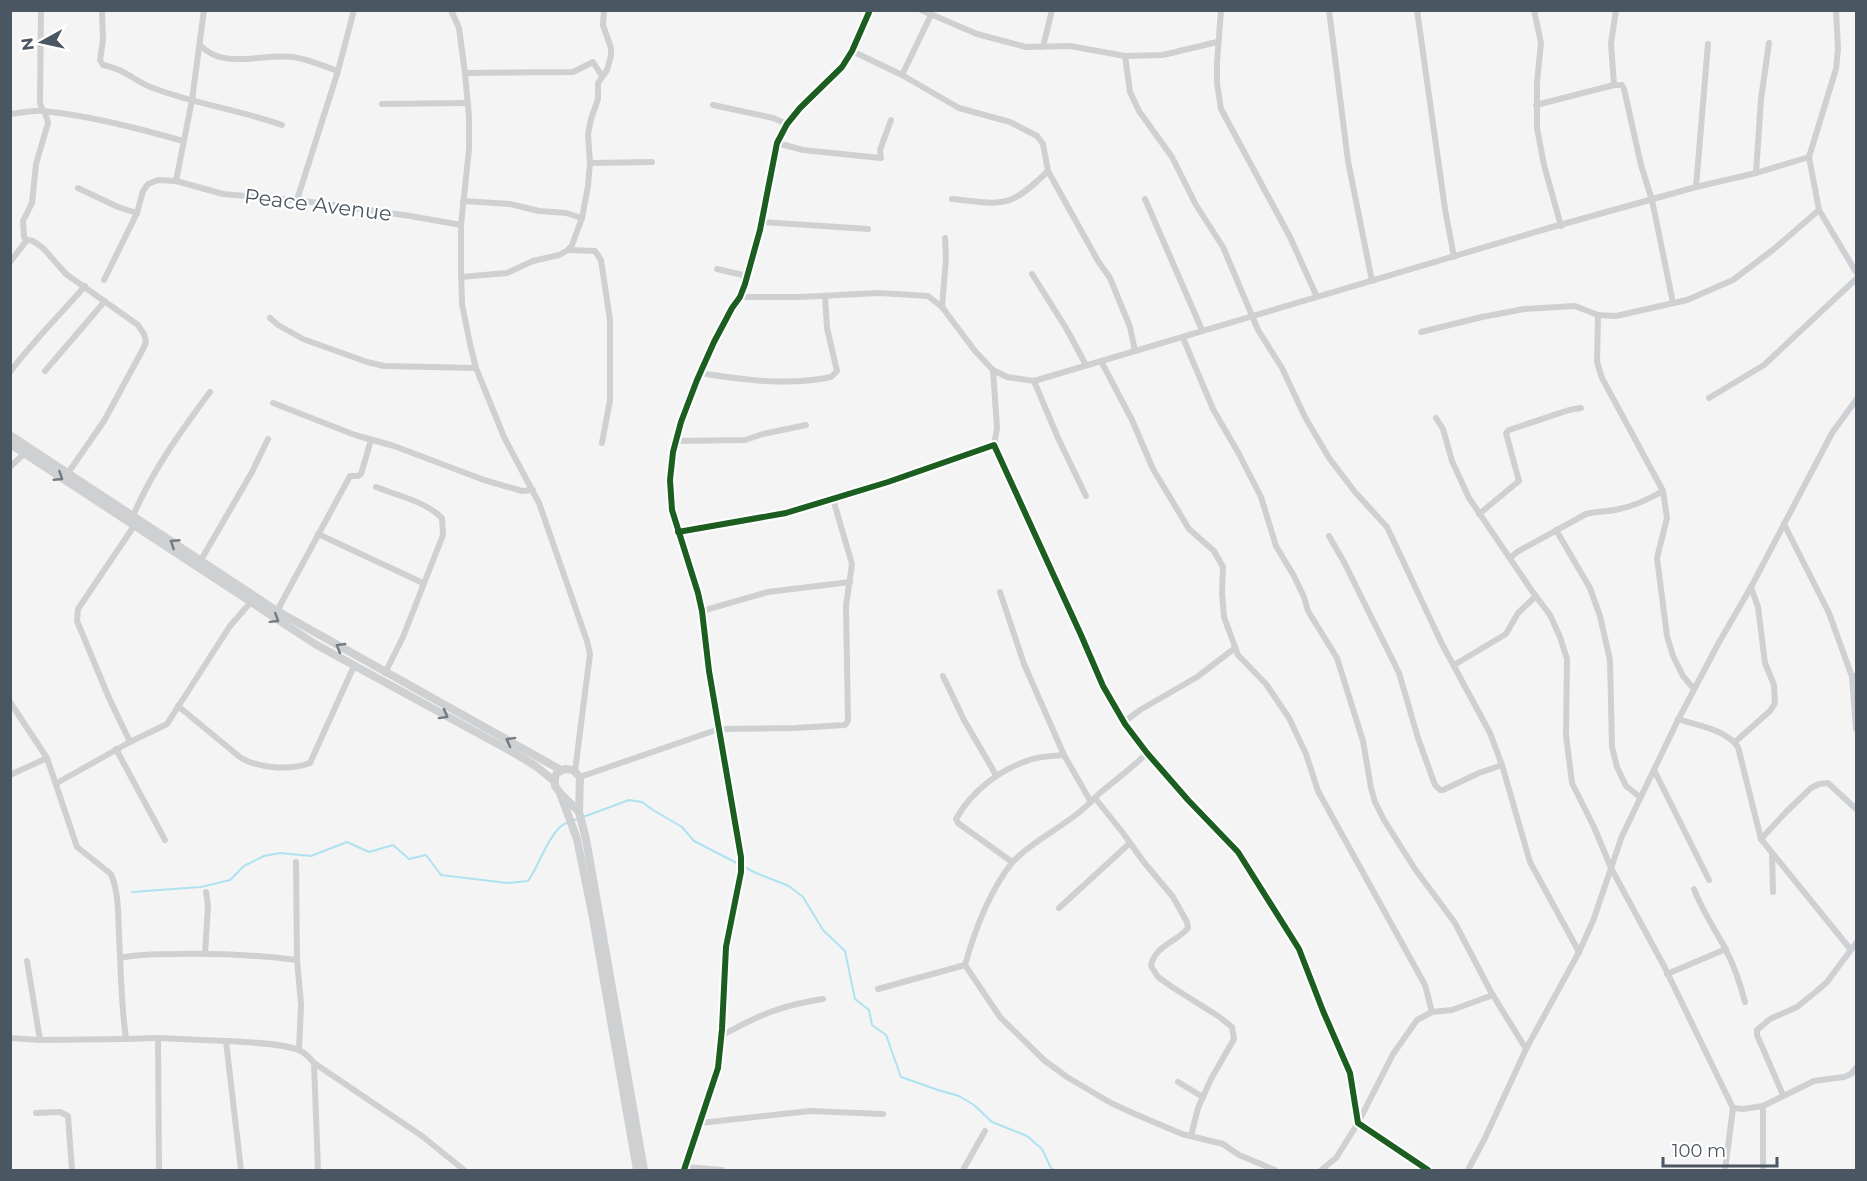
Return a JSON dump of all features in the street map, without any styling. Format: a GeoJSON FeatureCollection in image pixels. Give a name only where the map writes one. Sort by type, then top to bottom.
{"type":"FeatureCollection","features":[{"type":"Feature","properties":{"kind":"street"},"geometry":{"type":"LineString","coordinates":[[41,10],[40,103],[48,123],[36,164],[32,203],[23,220],[24,237],[43,248],[66,274],[138,326],[146,342],[104,422],[68,473]]}},
{"type":"Feature","properties":{"kind":"street"},"geometry":{"type":"LineString","coordinates":[[104,280],[137,213],[143,191],[148,184],[158,180],[176,180],[201,46],[204,10]]}},
{"type":"Feature","properties":{"kind":"street"},"geometry":{"type":"LineString","coordinates":[[297,200],[338,71],[354,10]]}},
{"type":"Feature","properties":{"kind":"street"},"geometry":{"type":"LineString","coordinates":[[451,10],[459,28],[468,103],[469,149],[461,225],[462,304],[477,368],[504,437],[533,490],[590,654],[577,774],[580,816],[588,850],[644,1170]]}},
{"type":"Feature","properties":{"kind":"street"},"geometry":{"type":"LineString","coordinates":[[598,10],[603,18]]}},
{"type":"Feature","properties":{"kind":"street"},"geometry":{"type":"LineString","coordinates":[[568,250],[582,218],[588,186],[590,163],[588,134],[598,99],[598,83],[607,70],[611,56],[611,48],[603,25],[604,10]]}},
{"type":"Feature","properties":{"kind":"street"},"geometry":{"type":"LineString","coordinates":[[722,1170],[685,1169],[718,1068],[726,948],[741,872],[741,857],[709,671],[702,611],[672,510],[670,480],[673,452],[700,373],[732,308],[740,297],[761,222],[777,143],[787,124],[800,108],[842,66],[852,51],[870,10]]}},
{"type":"Feature","properties":{"kind":"street"},"geometry":{"type":"LineString","coordinates":[[921,10],[977,34],[1026,47],[1070,46],[1125,56],[1163,55],[1217,42]]}},
{"type":"Feature","properties":{"kind":"street"},"geometry":{"type":"LineString","coordinates":[[1044,47],[1052,10]]}},
{"type":"Feature","properties":{"kind":"street"},"geometry":{"type":"LineString","coordinates":[[1221,10],[1217,42],[1217,83],[1221,109],[1290,237],[1317,297]]}},
{"type":"Feature","properties":{"kind":"street"},"geometry":{"type":"LineString","coordinates":[[1329,10],[1348,161],[1372,281]]}},
{"type":"Feature","properties":{"kind":"street"},"geometry":{"type":"LineString","coordinates":[[1417,10],[1454,257]]}},
{"type":"Feature","properties":{"kind":"street"},"geometry":{"type":"LineString","coordinates":[[1534,10],[1540,43],[1536,105],[1537,128],[1544,165],[1562,226]]}},
{"type":"Feature","properties":{"kind":"street"},"geometry":{"type":"LineString","coordinates":[[1614,85],[1611,43],[1616,10]]}},
{"type":"Feature","properties":{"kind":"street"},"geometry":{"type":"LineString","coordinates":[[1836,10],[1838,49],[1836,69],[1809,157],[1819,210],[1857,272]]}},
{"type":"Feature","properties":{"kind":"street"},"geometry":{"type":"LineString","coordinates":[[102,12],[101,63],[117,68],[151,87],[192,100],[251,114],[282,125]]}},
{"type":"Feature","properties":{"kind":"street"},"geometry":{"type":"LineString","coordinates":[[902,75],[931,15]]}},
{"type":"Feature","properties":{"kind":"street"},"geometry":{"type":"LineString","coordinates":[[1756,173],[1761,99],[1769,43]]}},
{"type":"Feature","properties":{"kind":"street"},"geometry":{"type":"LineString","coordinates":[[1696,187],[1708,44]]}},
{"type":"Feature","properties":{"kind":"street"},"geometry":{"type":"LineString","coordinates":[[201,46],[207,52],[219,57],[235,59],[294,57],[338,71]]}},
{"type":"Feature","properties":{"kind":"street"},"geometry":{"type":"LineString","coordinates":[[852,51],[902,75],[959,108],[1010,122],[1037,136],[1043,144],[1048,171],[1098,261],[1110,278],[1130,327],[1135,351]]}},
{"type":"Feature","properties":{"kind":"street"},"geometry":{"type":"LineString","coordinates":[[1125,56],[1131,92],[1139,111],[1172,157],[1196,205],[1223,247],[1258,330],[1282,368],[1329,458],[1355,492],[1387,527],[1442,644],[1491,733],[1530,862],[1579,952]]}},
{"type":"Feature","properties":{"kind":"street"},"geometry":{"type":"LineString","coordinates":[[465,73],[573,72],[594,62],[602,76]]}},
{"type":"Feature","properties":{"kind":"street"},"geometry":{"type":"LineString","coordinates":[[1536,105],[1614,85],[1622,85],[1641,165],[1652,200],[1673,303]]}},
{"type":"Feature","properties":{"kind":"street"},"geometry":{"type":"LineString","coordinates":[[382,104],[468,103]]}},
{"type":"Feature","properties":{"kind":"street"},"geometry":{"type":"LineString","coordinates":[[712,105],[773,118],[787,124]]}},
{"type":"Feature","properties":{"kind":"street"},"geometry":{"type":"LineString","coordinates":[[10,114],[42,111],[114,122],[183,141]]}},
{"type":"Feature","properties":{"kind":"street"},"geometry":{"type":"LineString","coordinates":[[777,143],[803,150],[881,158],[880,150],[891,120]]}},
{"type":"Feature","properties":{"kind":"street"},"geometry":{"type":"LineString","coordinates":[[740,297],[879,293],[928,296],[942,306],[975,351],[993,370],[1007,377],[1034,381],[1696,187],[1756,173],[1809,157]]}},
{"type":"Feature","properties":{"kind":"street"},"geometry":{"type":"LineString","coordinates":[[590,163],[652,162]]}},
{"type":"Feature","properties":{"kind":"street"},"geometry":{"type":"LineString","coordinates":[[952,199],[998,204],[1010,201],[1028,190],[1048,171]]}},
{"type":"Feature","properties":{"kind":"street","name":"Peace Avenue"},"geometry":{"type":"LineString","coordinates":[[176,180],[224,194],[297,200],[461,225]]}},
{"type":"Feature","properties":{"kind":"street"},"geometry":{"type":"LineString","coordinates":[[78,188],[118,207],[137,213]]}},
{"type":"Feature","properties":{"kind":"street"},"geometry":{"type":"LineString","coordinates":[[1145,199],[1202,330]]}},
{"type":"Feature","properties":{"kind":"street"},"geometry":{"type":"LineString","coordinates":[[463,201],[510,204],[539,211],[566,213],[582,218]]}},
{"type":"Feature","properties":{"kind":"street"},"geometry":{"type":"LineString","coordinates":[[1421,332],[1482,316],[1524,309],[1575,306],[1598,315],[1616,316],[1687,300],[1733,280],[1774,249],[1819,210]]}},
{"type":"Feature","properties":{"kind":"street"},"geometry":{"type":"LineString","coordinates":[[761,222],[868,229]]}},
{"type":"Feature","properties":{"kind":"street"},"geometry":{"type":"LineString","coordinates":[[942,306],[946,259],[945,238]]}},
{"type":"Feature","properties":{"kind":"street"},"geometry":{"type":"LineString","coordinates":[[10,262],[27,240]]}},
{"type":"Feature","properties":{"kind":"street"},"geometry":{"type":"LineString","coordinates":[[461,277],[507,273],[532,261],[559,255],[568,250],[595,251],[601,260],[610,320],[610,400],[602,443]]}},
{"type":"Feature","properties":{"kind":"street"},"geometry":{"type":"LineString","coordinates":[[717,269],[747,276]]}},
{"type":"Feature","properties":{"kind":"street"},"geometry":{"type":"LineString","coordinates":[[1032,274],[1066,327],[1086,365]]}},
{"type":"Feature","properties":{"kind":"street"},"geometry":{"type":"LineString","coordinates":[[1709,398],[1764,365],[1857,279]]}},
{"type":"Feature","properties":{"kind":"street"},"geometry":{"type":"LineString","coordinates":[[10,372],[29,347],[85,286]]}},
{"type":"Feature","properties":{"kind":"street"},"geometry":{"type":"LineString","coordinates":[[700,373],[738,380],[767,381],[822,380],[831,377],[837,371],[827,328],[825,296]]}},
{"type":"Feature","properties":{"kind":"street"},"geometry":{"type":"LineString","coordinates":[[45,371],[105,301]]}},
{"type":"Feature","properties":{"kind":"street"},"geometry":{"type":"LineString","coordinates":[[1598,315],[1597,362],[1602,378],[1663,491],[1667,518],[1657,558],[1667,636],[1683,676],[1694,689]]}},
{"type":"Feature","properties":{"kind":"street"},"geometry":{"type":"LineString","coordinates":[[270,318],[303,339],[367,362],[384,366],[477,368]]}},
{"type":"Feature","properties":{"kind":"street"},"geometry":{"type":"LineString","coordinates":[[1183,338],[1213,409],[1262,497],[1270,532],[1276,546],[1294,576],[1308,611],[1337,658],[1363,741],[1375,802],[1415,870],[1455,923],[1493,995],[1526,1049]]}},
{"type":"Feature","properties":{"kind":"street"},"geometry":{"type":"LineString","coordinates":[[1101,361],[1153,469],[1189,529],[1214,551],[1223,567],[1224,617],[1238,655],[1266,684],[1289,718],[1306,754],[1318,791],[1425,985],[1432,1012]]}},
{"type":"Feature","properties":{"kind":"street"},"geometry":{"type":"LineString","coordinates":[[993,370],[997,428],[994,445],[1077,625],[1102,686],[1124,722],[1147,753],[1238,852],[1299,949],[1350,1073],[1358,1123],[1428,1170]]}},
{"type":"Feature","properties":{"kind":"street"},"geometry":{"type":"LineString","coordinates":[[1034,381],[1086,496]]}},
{"type":"Feature","properties":{"kind":"street"},"geometry":{"type":"LineString","coordinates":[[133,516],[142,493],[210,392]]}},
{"type":"Feature","properties":{"kind":"street"},"geometry":{"type":"LineString","coordinates":[[1467,1170],[1485,1138],[1526,1049],[1579,952],[1593,921],[1622,836],[1678,719],[1832,433],[1857,400]]}},
{"type":"Feature","properties":{"kind":"street"},"geometry":{"type":"LineString","coordinates":[[273,403],[355,435],[394,446],[445,467],[522,491],[533,490]]}},
{"type":"Feature","properties":{"kind":"street"},"geometry":{"type":"LineString","coordinates":[[1479,514],[1519,481],[1506,433],[1569,410],[1581,408]]}},
{"type":"Feature","properties":{"kind":"street"},"geometry":{"type":"LineString","coordinates":[[1436,418],[1443,429],[1452,461],[1462,484],[1479,514],[1550,615],[1560,637],[1567,659],[1566,735],[1572,783],[1611,868],[1734,1108],[1725,1170]]}},
{"type":"Feature","properties":{"kind":"street"},"geometry":{"type":"LineString","coordinates":[[676,441],[745,440],[806,425]]}},
{"type":"Feature","properties":{"kind":"street"},"geometry":{"type":"LineString","coordinates":[[10,435],[277,610],[385,673],[561,770]]}},
{"type":"Feature","properties":{"kind":"street"},"geometry":{"type":"LineString","coordinates":[[201,560],[252,472],[268,438]]}},
{"type":"Feature","properties":{"kind":"street"},"geometry":{"type":"LineString","coordinates":[[277,610],[350,476],[361,474],[371,440]]}},
{"type":"Feature","properties":{"kind":"street"},"geometry":{"type":"LineString","coordinates":[[10,444],[249,603],[315,644],[516,754],[554,781]]}},
{"type":"Feature","properties":{"kind":"street"},"geometry":{"type":"LineString","coordinates":[[678,532],[786,513],[888,482],[994,445]]}},
{"type":"Feature","properties":{"kind":"street"},"geometry":{"type":"LineString","coordinates":[[10,467],[24,454]]}},
{"type":"Feature","properties":{"kind":"street"},"geometry":{"type":"LineString","coordinates":[[375,487],[413,500],[442,518],[443,535],[403,637],[385,673]]}},
{"type":"Feature","properties":{"kind":"street"},"geometry":{"type":"LineString","coordinates":[[1510,558],[1586,514],[1616,510],[1637,504],[1663,491]]}},
{"type":"Feature","properties":{"kind":"street"},"geometry":{"type":"LineString","coordinates":[[577,774],[719,729],[845,725],[848,721],[846,606],[852,564],[833,499]]}},
{"type":"Feature","properties":{"kind":"street"},"geometry":{"type":"LineString","coordinates":[[1784,524],[1829,613],[1855,676],[1856,729]]}},
{"type":"Feature","properties":{"kind":"street"},"geometry":{"type":"LineString","coordinates":[[130,742],[77,621],[78,609],[134,526]]}},
{"type":"Feature","properties":{"kind":"street"},"geometry":{"type":"LineString","coordinates":[[1556,530],[1590,588],[1600,616],[1610,660],[1612,747],[1617,767],[1626,786],[1640,797]]}},
{"type":"Feature","properties":{"kind":"street"},"geometry":{"type":"LineString","coordinates":[[318,534],[423,583]]}},
{"type":"Feature","properties":{"kind":"street"},"geometry":{"type":"LineString","coordinates":[[1329,536],[1396,664],[1435,785],[1443,790],[1502,765]]}},
{"type":"Feature","properties":{"kind":"street"},"geometry":{"type":"LineString","coordinates":[[702,611],[768,592],[850,582]]}},
{"type":"Feature","properties":{"kind":"street"},"geometry":{"type":"LineString","coordinates":[[1735,742],[1770,711],[1775,703],[1774,685],[1765,663],[1758,607],[1751,587]]}},
{"type":"Feature","properties":{"kind":"street"},"geometry":{"type":"LineString","coordinates":[[1000,592],[1024,664],[1064,754],[1093,800],[1173,897],[1187,922],[1188,928],[1164,946],[1152,959],[1151,966],[1158,977],[1232,1027],[1234,1039],[1203,1096],[1191,1136]]}},
{"type":"Feature","properties":{"kind":"street"},"geometry":{"type":"LineString","coordinates":[[1454,665],[1506,634],[1518,613],[1536,596]]}},
{"type":"Feature","properties":{"kind":"street"},"geometry":{"type":"LineString","coordinates":[[57,783],[116,749],[167,724],[230,626],[249,603]]}},
{"type":"Feature","properties":{"kind":"street"},"geometry":{"type":"LineString","coordinates":[[1124,722],[1140,710],[1197,677],[1235,648]]}},
{"type":"Feature","properties":{"kind":"street"},"geometry":{"type":"LineString","coordinates":[[178,706],[251,764],[302,766],[310,763],[354,666]]}},
{"type":"Feature","properties":{"kind":"street"},"geometry":{"type":"LineString","coordinates":[[943,676],[964,720],[996,775]]}},
{"type":"Feature","properties":{"kind":"street"},"geometry":{"type":"LineString","coordinates":[[10,702],[47,758],[77,847],[111,874],[114,881],[118,908],[126,1038]]}},
{"type":"Feature","properties":{"kind":"street"},"geometry":{"type":"LineString","coordinates":[[1678,719],[1717,731],[1735,742],[1761,839],[1851,950]]}},
{"type":"Feature","properties":{"kind":"street"},"geometry":{"type":"LineString","coordinates":[[116,749],[165,840]]}},
{"type":"Feature","properties":{"kind":"street"},"geometry":{"type":"LineString","coordinates":[[1147,753],[1078,813],[1044,836],[1012,862],[993,891],[974,932],[965,964],[1000,1017],[1045,1061],[1067,1077],[1111,1103],[1182,1134],[1223,1144],[1239,1155],[1275,1170]]}},
{"type":"Feature","properties":{"kind":"street"},"geometry":{"type":"LineString","coordinates":[[1012,862],[958,823],[956,819],[973,797],[996,775],[1033,759],[1064,754]]}},
{"type":"Feature","properties":{"kind":"street"},"geometry":{"type":"LineString","coordinates":[[10,776],[47,758]]}},
{"type":"Feature","properties":{"kind":"street"},"geometry":{"type":"LineString","coordinates":[[577,774],[569,768],[561,770],[554,781],[560,793],[580,816]]}},
{"type":"Feature","properties":{"kind":"street"},"geometry":{"type":"LineString","coordinates":[[1654,770],[1709,880]]}},
{"type":"Feature","properties":{"kind":"street"},"geometry":{"type":"LineString","coordinates":[[1761,839],[1800,798],[1819,784],[1828,783],[1857,809]]}},
{"type":"Feature","properties":{"kind":"street"},"geometry":{"type":"LineString","coordinates":[[560,793],[577,839],[637,1170]]}},
{"type":"Feature","properties":{"kind":"street"},"geometry":{"type":"LineString","coordinates":[[1059,908],[1130,843]]}},
{"type":"Feature","properties":{"kind":"street"},"geometry":{"type":"LineString","coordinates":[[1772,853],[1773,892]]}},
{"type":"Feature","properties":{"kind":"street"},"geometry":{"type":"LineString","coordinates":[[296,862],[297,960],[301,1004],[299,1050]]}},
{"type":"Feature","properties":{"kind":"street"},"geometry":{"type":"LineString","coordinates":[[1694,889],[1702,910],[1726,950],[1738,978],[1744,1002]]}},
{"type":"Feature","properties":{"kind":"street"},"geometry":{"type":"LineString","coordinates":[[205,954],[206,892]]}},
{"type":"Feature","properties":{"kind":"street"},"geometry":{"type":"LineString","coordinates":[[1783,1095],[1757,1035],[1757,1030],[1770,1018],[1797,1007],[1818,990],[1827,982],[1857,943]]}},
{"type":"Feature","properties":{"kind":"street"},"geometry":{"type":"LineString","coordinates":[[1667,974],[1726,950]]}},
{"type":"Feature","properties":{"kind":"street"},"geometry":{"type":"LineString","coordinates":[[120,958],[154,954],[246,954],[297,960]]}},
{"type":"Feature","properties":{"kind":"street"},"geometry":{"type":"LineString","coordinates":[[27,961],[40,1040]]}},
{"type":"Feature","properties":{"kind":"street"},"geometry":{"type":"LineString","coordinates":[[878,989],[965,964]]}},
{"type":"Feature","properties":{"kind":"street"},"geometry":{"type":"LineString","coordinates":[[1321,1170],[1336,1158],[1358,1123],[1403,1039],[1417,1020],[1432,1012],[1452,1010],[1493,995]]}},
{"type":"Feature","properties":{"kind":"street"},"geometry":{"type":"LineString","coordinates":[[721,1036],[764,1014],[797,1003],[823,999]]}},
{"type":"Feature","properties":{"kind":"street"},"geometry":{"type":"LineString","coordinates":[[10,1038],[40,1040],[158,1038],[261,1043],[299,1050],[308,1055],[314,1063],[422,1136],[464,1170]]}},
{"type":"Feature","properties":{"kind":"street"},"geometry":{"type":"LineString","coordinates":[[158,1038],[159,1170]]}},
{"type":"Feature","properties":{"kind":"street"},"geometry":{"type":"LineString","coordinates":[[226,1041],[241,1170]]}},
{"type":"Feature","properties":{"kind":"street"},"geometry":{"type":"LineString","coordinates":[[314,1063],[318,1170]]}},
{"type":"Feature","properties":{"kind":"street"},"geometry":{"type":"LineString","coordinates":[[1734,1108],[1763,1106],[1814,1081],[1844,1077],[1857,1068]]}},
{"type":"Feature","properties":{"kind":"street"},"geometry":{"type":"LineString","coordinates":[[1178,1082],[1203,1096]]}},
{"type":"Feature","properties":{"kind":"street"},"geometry":{"type":"LineString","coordinates":[[1763,1106],[1763,1170]]}},
{"type":"Feature","properties":{"kind":"street"},"geometry":{"type":"LineString","coordinates":[[36,1113],[60,1112],[68,1116],[72,1170]]}},
{"type":"Feature","properties":{"kind":"street"},"geometry":{"type":"LineString","coordinates":[[700,1123],[810,1112],[883,1114]]}},
{"type":"Feature","properties":{"kind":"street"},"geometry":{"type":"LineString","coordinates":[[963,1170],[985,1131]]}},
{"type":"Feature","properties":{"kind":"waterway"},"geometry":{"type":"LineString","coordinates":[[583,817],[629,800],[642,802],[682,827],[694,841],[756,873],[789,886],[803,897],[823,930],[845,951],[855,999],[869,1010],[872,1025],[886,1035],[901,1077],[959,1096],[974,1105],[992,1122],[1027,1136],[1042,1149],[1054,1170]]}},
{"type":"Feature","properties":{"kind":"waterway"},"geometry":{"type":"LineString","coordinates":[[132,892],[201,887],[230,880],[244,866],[264,856],[280,853],[311,856],[347,842],[369,852],[393,845],[409,859],[426,855],[441,875],[507,883],[528,881],[555,833],[564,824],[577,819]]}},
{"type":"Feature","properties":{"kind":"cycle path"},"geometry":{"type":"LineString","coordinates":[[684,1170],[718,1068],[726,947],[741,872],[741,857],[709,671],[702,611],[672,510],[670,480],[673,452],[681,422],[697,380],[745,284],[760,230],[777,143],[787,124],[800,108],[842,67],[852,51],[870,10]]}},
{"type":"Feature","properties":{"kind":"cycle path"},"geometry":{"type":"LineString","coordinates":[[678,532],[786,513],[888,482],[994,445],[1103,686],[1125,724],[1188,800],[1238,852],[1299,949],[1350,1073],[1358,1123],[1428,1170]]}}]}
